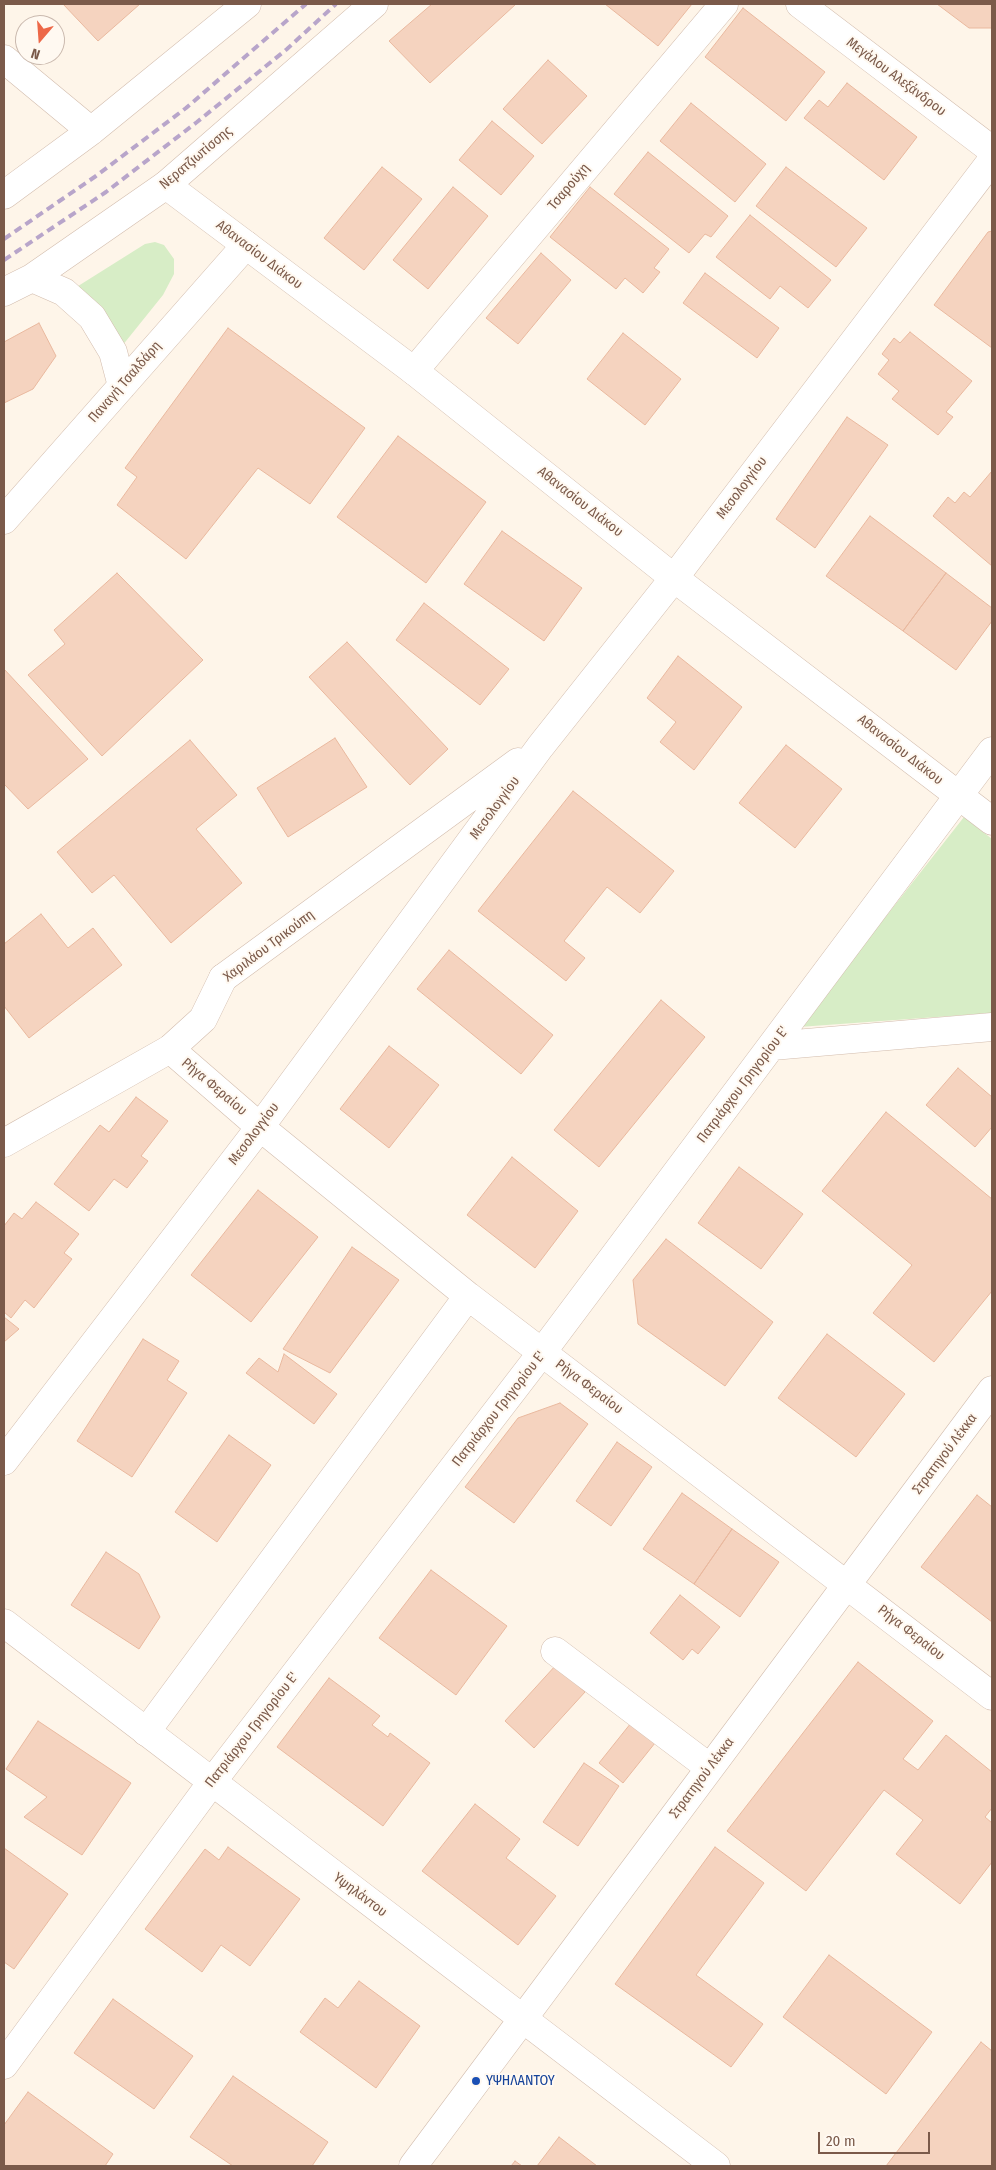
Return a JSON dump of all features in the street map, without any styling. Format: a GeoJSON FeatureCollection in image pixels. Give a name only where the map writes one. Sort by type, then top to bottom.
{"type":"FeatureCollection","features":[{"type":"Feature","properties":{"kind":"street"},"geometry":{"type":"LineString","coordinates":[[4,195],[91,131],[246,4]]}},
{"type":"Feature","properties":{"kind":"street","name":"Νερατζιωτίσσης"},"geometry":{"type":"LineString","coordinates":[[4,292],[32,278],[166,185],[374,4]]}},
{"type":"Feature","properties":{"kind":"street","name":"Τσαρούχη"},"geometry":{"type":"LineString","coordinates":[[414,371],[724,4]]}},
{"type":"Feature","properties":{"kind":"street","name":"Μεγάλου Αλεξάνδρου"},"geometry":{"type":"LineString","coordinates":[[800,4],[992,150]]}},
{"type":"Feature","properties":{"kind":"street"},"geometry":{"type":"LineString","coordinates":[[4,59],[91,131]]}},
{"type":"Feature","properties":{"kind":"street","name":"Μεσολογγίου"},"geometry":{"type":"LineString","coordinates":[[4,1461],[260,1127],[540,747],[674,578],[992,160]]}},
{"type":"Feature","properties":{"kind":"street","name":"Αθανασίου Διάκου"},"geometry":{"type":"LineString","coordinates":[[166,185],[414,371],[674,578],[992,821]]}},
{"type":"Feature","properties":{"kind":"street","name":"Παναγή Τσαλδάρη"},"geometry":{"type":"LineString","coordinates":[[4,520],[246,245]]}},
{"type":"Feature","properties":{"kind":"street"},"geometry":{"type":"LineString","coordinates":[[32,278],[64,292],[92,317],[113,352],[122,386]]}},
{"type":"Feature","properties":{"kind":"street","name":"Χαριλάου Τρικούπη"},"geometry":{"type":"LineString","coordinates":[[4,1143],[170,1050],[203,1019],[223,978],[540,747]]}},
{"type":"Feature","properties":{"kind":"street","name":"Πατριάρχου Γρηγορίου Ε'"},"geometry":{"type":"LineString","coordinates":[[4,2065],[212,1782],[544,1352],[992,751]]}},
{"type":"Feature","properties":{"kind":"street"},"geometry":{"type":"LineString","coordinates":[[772,1046],[992,1027]]}},
{"type":"Feature","properties":{"kind":"street","name":"Ρήγα Φεραίου"},"geometry":{"type":"LineString","coordinates":[[170,1050],[260,1127],[468,1296],[544,1352],[992,1696]]}},
{"type":"Feature","properties":{"kind":"street"},"geometry":{"type":"LineString","coordinates":[[146,1732],[468,1296]]}},
{"type":"Feature","properties":{"kind":"street","name":"Στρατηγού Λέκκα"},"geometry":{"type":"LineString","coordinates":[[412,2166],[992,1390]]}},
{"type":"Feature","properties":{"kind":"street","name":"Υψηλάντου"},"geometry":{"type":"LineString","coordinates":[[4,1624],[716,2166]]}},
{"type":"Feature","properties":{"kind":"street"},"geometry":{"type":"LineString","coordinates":[[556,1650],[710,1768]]}},
{"type":"Feature","properties":{"kind":"green space"},"geometry":{"type":"Polygon","coordinates":[[[155,242],[164,245],[174,259],[174,274],[163,295],[122,346],[75,288],[145,244],[155,242]]]}},
{"type":"Feature","properties":{"kind":"green space"},"geometry":{"type":"Polygon","coordinates":[[[964,817],[992,839],[992,1013],[799,1027],[964,817]]]}},
{"type":"Feature","properties":{"kind":"building"},"geometry":{"type":"Polygon","coordinates":[[[63,4],[140,4],[98,41],[63,4]]]}},
{"type":"Feature","properties":{"kind":"building"},"geometry":{"type":"Polygon","coordinates":[[[432,4],[516,4],[430,83],[389,41],[432,4]]]}},
{"type":"Feature","properties":{"kind":"building"},"geometry":{"type":"Polygon","coordinates":[[[605,4],[692,4],[658,46],[605,4]]]}},
{"type":"Feature","properties":{"kind":"building"},"geometry":{"type":"Polygon","coordinates":[[[937,4],[992,4],[992,28],[969,28],[937,4]]]}},
{"type":"Feature","properties":{"kind":"building"},"geometry":{"type":"Polygon","coordinates":[[[743,8],[825,72],[786,121],[705,57],[743,8]]]}},
{"type":"Feature","properties":{"kind":"building"},"geometry":{"type":"Polygon","coordinates":[[[548,60],[587,96],[542,144],[503,109],[548,60]]]}},
{"type":"Feature","properties":{"kind":"building"},"geometry":{"type":"Polygon","coordinates":[[[847,83],[917,137],[884,180],[804,118],[819,100],[828,107],[847,83]]]}},
{"type":"Feature","properties":{"kind":"building"},"geometry":{"type":"Polygon","coordinates":[[[691,103],[766,164],[735,202],[660,141],[691,103]]]}},
{"type":"Feature","properties":{"kind":"building"},"geometry":{"type":"Polygon","coordinates":[[[492,121],[534,156],[501,195],[459,160],[492,121]]]}},
{"type":"Feature","properties":{"kind":"building"},"geometry":{"type":"Polygon","coordinates":[[[648,152],[728,216],[711,237],[705,234],[689,253],[614,194],[648,152]]]}},
{"type":"Feature","properties":{"kind":"building"},"geometry":{"type":"Polygon","coordinates":[[[382,167],[422,199],[364,270],[324,238],[382,167]]]}},
{"type":"Feature","properties":{"kind":"building"},"geometry":{"type":"Polygon","coordinates":[[[786,167],[867,228],[836,267],[756,206],[786,167]]]}},
{"type":"Feature","properties":{"kind":"building"},"geometry":{"type":"Polygon","coordinates":[[[453,187],[488,216],[428,289],[393,260],[453,187]]]}},
{"type":"Feature","properties":{"kind":"building"},"geometry":{"type":"Polygon","coordinates":[[[590,187],[669,249],[654,268],[660,272],[643,293],[625,278],[616,289],[550,237],[590,187]]]}},
{"type":"Feature","properties":{"kind":"building"},"geometry":{"type":"Polygon","coordinates":[[[750,215],[831,280],[808,308],[780,286],[770,299],[716,257],[750,215]]]}},
{"type":"Feature","properties":{"kind":"building"},"geometry":{"type":"Polygon","coordinates":[[[992,231],[992,348],[934,305],[988,232],[992,231]]]}},
{"type":"Feature","properties":{"kind":"building"},"geometry":{"type":"Polygon","coordinates":[[[541,253],[571,280],[518,344],[486,318],[541,253]]]}},
{"type":"Feature","properties":{"kind":"building"},"geometry":{"type":"Polygon","coordinates":[[[705,273],[779,328],[757,358],[683,303],[705,273]]]}},
{"type":"Feature","properties":{"kind":"building"},"geometry":{"type":"Polygon","coordinates":[[[39,323],[56,356],[33,389],[4,403],[4,342],[39,323]]]}},
{"type":"Feature","properties":{"kind":"building"},"geometry":{"type":"Polygon","coordinates":[[[228,328],[365,428],[310,504],[258,468],[186,559],[117,505],[137,477],[125,468],[228,328]]]}},
{"type":"Feature","properties":{"kind":"building"},"geometry":{"type":"Polygon","coordinates":[[[910,332],[972,381],[946,412],[953,417],[938,435],[892,399],[899,391],[878,374],[889,360],[882,354],[894,338],[900,343],[910,332]]]}},
{"type":"Feature","properties":{"kind":"building"},"geometry":{"type":"Polygon","coordinates":[[[623,333],[681,379],[645,425],[587,379],[623,333]]]}},
{"type":"Feature","properties":{"kind":"building"},"geometry":{"type":"Polygon","coordinates":[[[847,417],[888,445],[815,548],[776,519],[847,417]]]}},
{"type":"Feature","properties":{"kind":"building"},"geometry":{"type":"Polygon","coordinates":[[[398,436],[486,502],[426,583],[337,517],[398,436]]]}},
{"type":"Feature","properties":{"kind":"building"},"geometry":{"type":"Polygon","coordinates":[[[992,471],[992,566],[933,516],[948,497],[955,503],[964,492],[970,497],[992,471]]]}},
{"type":"Feature","properties":{"kind":"building"},"geometry":{"type":"Polygon","coordinates":[[[870,516],[946,573],[903,631],[826,576],[870,516]]]}},
{"type":"Feature","properties":{"kind":"building"},"geometry":{"type":"Polygon","coordinates":[[[502,531],[582,588],[544,641],[464,584],[502,531]]]}},
{"type":"Feature","properties":{"kind":"building"},"geometry":{"type":"Polygon","coordinates":[[[117,573],[203,660],[102,756],[28,675],[65,644],[54,630],[117,573]]]}},
{"type":"Feature","properties":{"kind":"building"},"geometry":{"type":"Polygon","coordinates":[[[946,573],[992,608],[992,621],[956,670],[903,631],[946,573]]]}},
{"type":"Feature","properties":{"kind":"building"},"geometry":{"type":"Polygon","coordinates":[[[424,603],[509,669],[480,705],[396,640],[424,603]]]}},
{"type":"Feature","properties":{"kind":"building"},"geometry":{"type":"Polygon","coordinates":[[[347,642],[448,749],[410,785],[309,677],[347,642]]]}},
{"type":"Feature","properties":{"kind":"building"},"geometry":{"type":"Polygon","coordinates":[[[678,656],[742,707],[694,770],[660,742],[676,722],[647,698],[678,656]]]}},
{"type":"Feature","properties":{"kind":"building"},"geometry":{"type":"Polygon","coordinates":[[[4,669],[88,759],[28,809],[4,784],[4,669]]]}},
{"type":"Feature","properties":{"kind":"building"},"geometry":{"type":"Polygon","coordinates":[[[335,738],[367,787],[288,837],[257,788],[335,738]]]}},
{"type":"Feature","properties":{"kind":"building"},"geometry":{"type":"Polygon","coordinates":[[[190,740],[237,795],[196,829],[242,883],[171,943],[114,875],[92,893],[57,852],[190,740]]]}},
{"type":"Feature","properties":{"kind":"building"},"geometry":{"type":"Polygon","coordinates":[[[786,745],[842,789],[795,848],[739,803],[786,745]]]}},
{"type":"Feature","properties":{"kind":"building"},"geometry":{"type":"Polygon","coordinates":[[[573,791],[674,871],[640,913],[607,887],[564,941],[585,958],[566,981],[478,911],[573,791]]]}},
{"type":"Feature","properties":{"kind":"building"},"geometry":{"type":"Polygon","coordinates":[[[41,914],[68,948],[93,928],[122,965],[29,1038],[4,1006],[4,944],[41,914]]]}},
{"type":"Feature","properties":{"kind":"building"},"geometry":{"type":"Polygon","coordinates":[[[449,950],[553,1035],[521,1074],[417,989],[449,950]]]}},
{"type":"Feature","properties":{"kind":"building"},"geometry":{"type":"Polygon","coordinates":[[[661,1000],[705,1037],[599,1167],[554,1130],[661,1000]]]}},
{"type":"Feature","properties":{"kind":"building"},"geometry":{"type":"Polygon","coordinates":[[[389,1046],[439,1085],[389,1148],[340,1109],[389,1046]]]}},
{"type":"Feature","properties":{"kind":"building"},"geometry":{"type":"Polygon","coordinates":[[[958,1068],[992,1097],[992,1127],[975,1147],[926,1105],[958,1068]]]}},
{"type":"Feature","properties":{"kind":"building"},"geometry":{"type":"Polygon","coordinates":[[[136,1097],[168,1121],[141,1156],[148,1161],[127,1188],[114,1179],[89,1211],[54,1184],[100,1125],[109,1132],[136,1097]]]}},
{"type":"Feature","properties":{"kind":"building"},"geometry":{"type":"Polygon","coordinates":[[[886,1112],[992,1199],[992,1291],[934,1362],[873,1313],[912,1265],[822,1191],[886,1112]]]}},
{"type":"Feature","properties":{"kind":"building"},"geometry":{"type":"Polygon","coordinates":[[[512,1157],[578,1211],[535,1268],[467,1215],[512,1157]]]}},
{"type":"Feature","properties":{"kind":"building"},"geometry":{"type":"Polygon","coordinates":[[[739,1167],[803,1214],[761,1269],[698,1223],[739,1167]]]}},
{"type":"Feature","properties":{"kind":"building"},"geometry":{"type":"Polygon","coordinates":[[[258,1190],[318,1237],[251,1322],[191,1275],[258,1190]]]}},
{"type":"Feature","properties":{"kind":"building"},"geometry":{"type":"Polygon","coordinates":[[[36,1202],[79,1234],[64,1253],[72,1259],[34,1308],[25,1300],[11,1318],[4,1312],[4,1226],[14,1213],[22,1219],[36,1202]]]}},
{"type":"Feature","properties":{"kind":"building"},"geometry":{"type":"Polygon","coordinates":[[[666,1239],[773,1322],[725,1386],[638,1324],[633,1280],[666,1239]]]}},
{"type":"Feature","properties":{"kind":"building"},"geometry":{"type":"Polygon","coordinates":[[[352,1247],[399,1280],[330,1373],[283,1349],[352,1247]]]}},
{"type":"Feature","properties":{"kind":"building"},"geometry":{"type":"Polygon","coordinates":[[[4,1317],[19,1329],[4,1342],[4,1317]]]}},
{"type":"Feature","properties":{"kind":"building"},"geometry":{"type":"Polygon","coordinates":[[[827,1334],[905,1394],[856,1457],[778,1398],[827,1334]]]}},
{"type":"Feature","properties":{"kind":"building"},"geometry":{"type":"Polygon","coordinates":[[[143,1339],[179,1361],[167,1380],[187,1393],[132,1477],[77,1441],[143,1339]]]}},
{"type":"Feature","properties":{"kind":"building"},"geometry":{"type":"Polygon","coordinates":[[[284,1354],[337,1394],[314,1424],[246,1373],[259,1358],[278,1372],[284,1354]]]}},
{"type":"Feature","properties":{"kind":"building"},"geometry":{"type":"Polygon","coordinates":[[[560,1403],[588,1424],[514,1523],[465,1487],[518,1418],[560,1403]]]}},
{"type":"Feature","properties":{"kind":"building"},"geometry":{"type":"Polygon","coordinates":[[[229,1435],[271,1465],[217,1542],[175,1512],[229,1435]]]}},
{"type":"Feature","properties":{"kind":"building"},"geometry":{"type":"Polygon","coordinates":[[[617,1442],[652,1467],[611,1526],[576,1501],[617,1442]]]}},
{"type":"Feature","properties":{"kind":"building"},"geometry":{"type":"Polygon","coordinates":[[[682,1493],[732,1529],[694,1584],[643,1549],[682,1493]]]}},
{"type":"Feature","properties":{"kind":"building"},"geometry":{"type":"Polygon","coordinates":[[[977,1495],[992,1507],[992,1622],[921,1567],[977,1495]]]}},
{"type":"Feature","properties":{"kind":"building"},"geometry":{"type":"Polygon","coordinates":[[[732,1529],[779,1562],[740,1617],[694,1584],[732,1529]]]}},
{"type":"Feature","properties":{"kind":"building"},"geometry":{"type":"Polygon","coordinates":[[[106,1552],[139,1574],[160,1617],[139,1649],[71,1605],[106,1552]]]}},
{"type":"Feature","properties":{"kind":"building"},"geometry":{"type":"Polygon","coordinates":[[[431,1570],[507,1626],[456,1695],[379,1638],[431,1570]]]}},
{"type":"Feature","properties":{"kind":"building"},"geometry":{"type":"Polygon","coordinates":[[[680,1595],[720,1627],[698,1654],[692,1649],[683,1660],[650,1633],[680,1595]]]}},
{"type":"Feature","properties":{"kind":"building"},"geometry":{"type":"Polygon","coordinates":[[[858,1662],[933,1721],[903,1759],[918,1770],[946,1735],[992,1772],[992,1808],[985,1817],[992,1823],[992,1862],[960,1904],[896,1854],[923,1820],[884,1790],[806,1891],[727,1831],[858,1662]]]}},
{"type":"Feature","properties":{"kind":"building"},"geometry":{"type":"Polygon","coordinates":[[[556,1665],[585,1692],[534,1748],[505,1721],[556,1665]]]}},
{"type":"Feature","properties":{"kind":"building"},"geometry":{"type":"Polygon","coordinates":[[[329,1678],[380,1716],[372,1725],[388,1737],[390,1733],[430,1763],[383,1826],[277,1747],[329,1678]]]}},
{"type":"Feature","properties":{"kind":"building"},"geometry":{"type":"Polygon","coordinates":[[[38,1721],[131,1783],[82,1855],[24,1817],[47,1797],[6,1769],[38,1721]]]}},
{"type":"Feature","properties":{"kind":"building"},"geometry":{"type":"Polygon","coordinates":[[[631,1723],[655,1743],[623,1783],[599,1763],[631,1723]]]}},
{"type":"Feature","properties":{"kind":"building"},"geometry":{"type":"Polygon","coordinates":[[[584,1763],[619,1786],[578,1846],[543,1822],[584,1763]]]}},
{"type":"Feature","properties":{"kind":"building"},"geometry":{"type":"Polygon","coordinates":[[[475,1804],[520,1839],[506,1858],[556,1896],[518,1945],[422,1871],[475,1804]]]}},
{"type":"Feature","properties":{"kind":"building"},"geometry":{"type":"Polygon","coordinates":[[[228,1847],[300,1899],[250,1966],[221,1945],[202,1972],[145,1929],[205,1849],[219,1860],[228,1847]]]}},
{"type":"Feature","properties":{"kind":"building"},"geometry":{"type":"Polygon","coordinates":[[[715,1847],[764,1883],[696,1975],[763,2024],[731,2067],[615,1984],[715,1847]]]}},
{"type":"Feature","properties":{"kind":"building"},"geometry":{"type":"Polygon","coordinates":[[[4,1848],[68,1894],[14,1969],[4,1962],[4,1848]]]}},
{"type":"Feature","properties":{"kind":"building"},"geometry":{"type":"Polygon","coordinates":[[[829,1955],[932,2032],[886,2094],[783,2017],[829,1955]]]}},
{"type":"Feature","properties":{"kind":"building"},"geometry":{"type":"Polygon","coordinates":[[[359,1981],[420,2026],[376,2088],[300,2032],[325,1998],[338,2008],[359,1981]]]}},
{"type":"Feature","properties":{"kind":"building"},"geometry":{"type":"Polygon","coordinates":[[[113,1999],[193,2056],[154,2109],[74,2053],[113,1999]]]}},
{"type":"Feature","properties":{"kind":"building"},"geometry":{"type":"Polygon","coordinates":[[[981,2042],[992,2051],[992,2166],[886,2166],[981,2042]]]}},
{"type":"Feature","properties":{"kind":"building"},"geometry":{"type":"Polygon","coordinates":[[[233,2076],[328,2142],[312,2166],[233,2166],[190,2137],[233,2076]]]}},
{"type":"Feature","properties":{"kind":"building"},"geometry":{"type":"Polygon","coordinates":[[[28,2092],[113,2154],[105,2166],[4,2166],[4,2125],[28,2092]]]}},
{"type":"Feature","properties":{"kind":"building"},"geometry":{"type":"Polygon","coordinates":[[[559,2137],[597,2166],[537,2166],[559,2137]]]}},
{"type":"Feature","properties":{"kind":"building"},"geometry":{"type":"Polygon","coordinates":[[[515,2161],[522,2166],[511,2166],[515,2161]]]}},
{"type":"Feature","properties":{"kind":"railway"},"geometry":{"type":"LineString","coordinates":[[4,239],[96,176],[186,108],[306,4]]}},
{"type":"Feature","properties":{"kind":"railway"},"geometry":{"type":"LineString","coordinates":[[4,260],[106,192],[197,122],[287,49],[336,4]]}},
{"type":"Feature","properties":{"kind":"place","name":"ΥΨΗΛΑΝΤΟΥ"},"geometry":{"type":"Point","coordinates":[476,2081]}}]}
